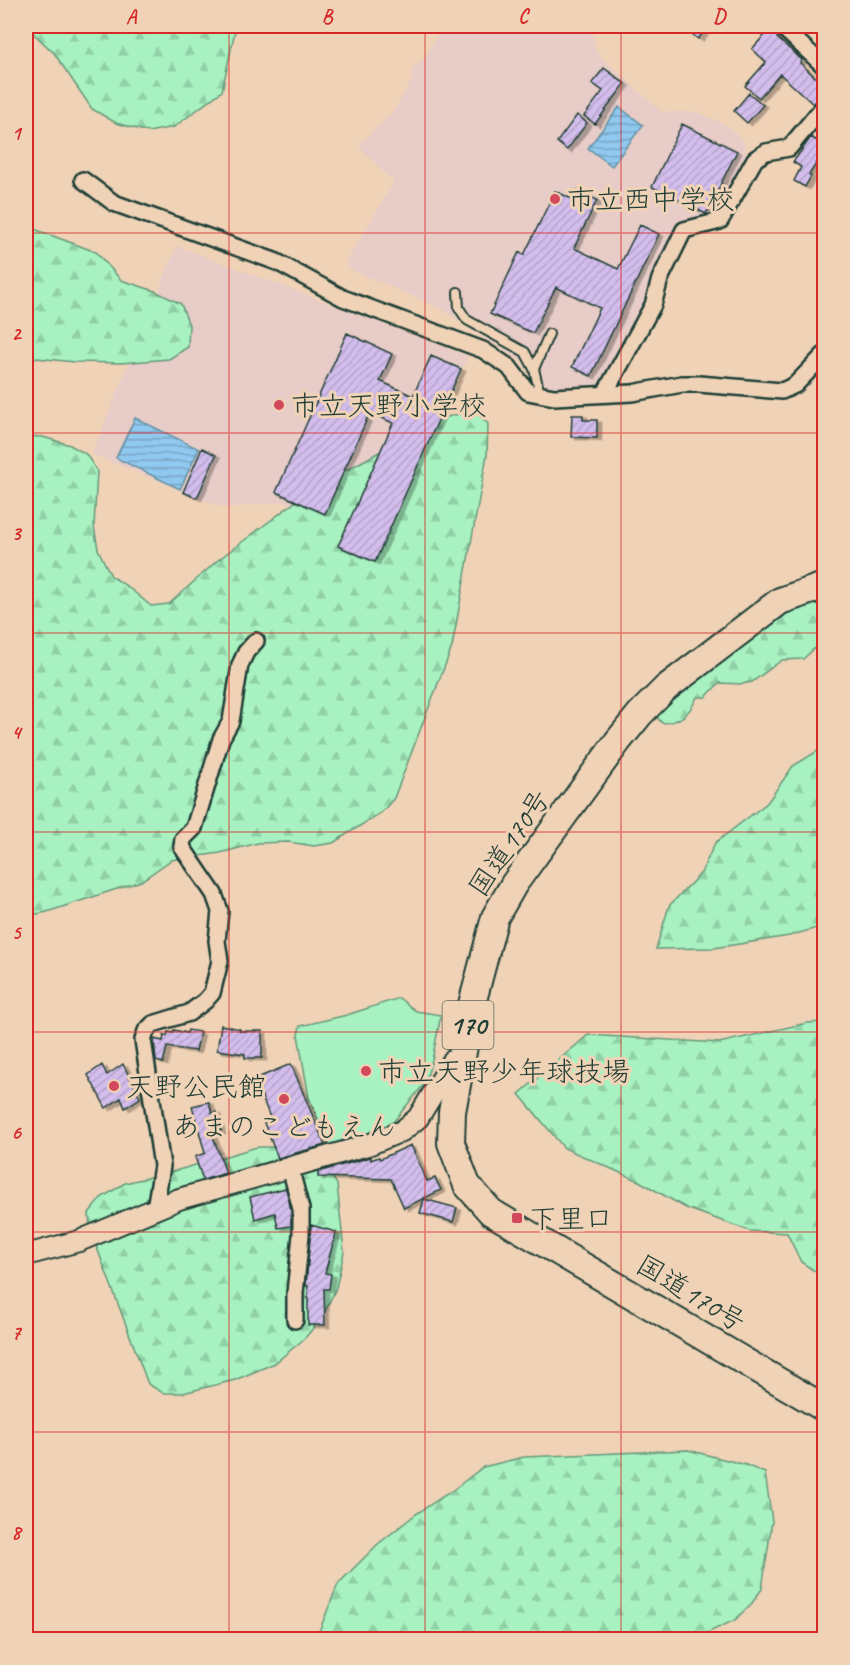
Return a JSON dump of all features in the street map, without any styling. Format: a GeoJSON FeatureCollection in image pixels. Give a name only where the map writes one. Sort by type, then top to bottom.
{"type":"FeatureCollection","features":[{"type":"Feature","properties":{"kind":"highway","name":"国道170号"},"geometry":{"type":"LineString","coordinates":[[825,586],[780,601],[666,688],[640,714],[618,741],[514,884],[495,917],[471,1008],[452,1112],[451,1143],[467,1185],[491,1212],[825,1408]]}},
{"type":"Feature","properties":{"kind":"street"},"geometry":{"type":"LineString","coordinates":[[781,26],[825,66]]}},
{"type":"Feature","properties":{"kind":"street"},"geometry":{"type":"LineString","coordinates":[[605,393],[653,305],[660,279],[684,230],[720,221],[755,159],[766,152],[789,148],[825,106]]}},
{"type":"Feature","properties":{"kind":"street"},"geometry":{"type":"LineString","coordinates":[[83,180],[114,202],[277,262],[343,298],[483,350],[508,367],[528,392],[554,397],[632,393],[682,384],[782,391],[795,385],[825,355]]}},
{"type":"Feature","properties":{"kind":"street"},"geometry":{"type":"LineString","coordinates":[[155,1209],[162,1166],[143,1040],[146,1031],[153,1024],[189,1013],[212,993],[220,961],[218,941],[220,911],[214,894],[183,847],[183,839],[194,828],[221,739],[231,721],[240,664],[246,652],[256,641]]}},
{"type":"Feature","properties":{"kind":"street"},"geometry":{"type":"LineString","coordinates":[[26,1255],[79,1240],[179,1199],[368,1145],[402,1131],[418,1118],[454,1059],[462,1056]]}},
{"type":"Feature","properties":{"kind":"street"},"geometry":{"type":"LineString","coordinates":[[291,1167],[301,1209],[295,1320]]}},
{"type":"Feature","properties":{"kind":"lane"},"geometry":{"type":"LineString","coordinates":[[458,292],[459,308],[467,320],[525,352],[534,369],[541,395]]}},
{"type":"Feature","properties":{"kind":"lane"},"geometry":{"type":"LineString","coordinates":[[534,369],[549,334]]}},
{"type":"Feature","properties":{"kind":"shaded area","name":"市立西中学校"},"geometry":{"type":"Polygon","coordinates":[[[443,26],[591,26],[596,52],[662,112],[697,112],[727,125],[742,139],[746,151],[743,172],[716,216],[679,224],[646,310],[607,383],[595,389],[557,390],[532,379],[522,361],[474,332],[442,309],[350,269],[346,262],[394,182],[359,147],[360,144],[393,112],[411,82],[412,68],[423,60],[443,26]]]}},
{"type":"Feature","properties":{"kind":"shaded area","name":"市立天野小学校"},"geometry":{"type":"Polygon","coordinates":[[[177,246],[468,356],[385,543],[286,502],[224,508],[92,454],[177,246]]]}},
{"type":"Feature","properties":{"kind":"green space"},"geometry":{"type":"Polygon","coordinates":[[[26,26],[236,26],[222,91],[174,127],[148,132],[116,123],[92,109],[54,53],[26,26]]]}},
{"type":"Feature","properties":{"kind":"green space"},"geometry":{"type":"Polygon","coordinates":[[[26,226],[96,252],[121,280],[155,291],[181,304],[189,325],[188,347],[169,359],[121,363],[75,362],[26,357],[26,226]]]}},
{"type":"Feature","properties":{"kind":"green space"},"geometry":{"type":"Polygon","coordinates":[[[476,411],[488,424],[487,455],[452,647],[394,798],[382,812],[333,843],[314,846],[288,842],[258,843],[220,853],[171,860],[141,881],[47,912],[26,916],[26,436],[43,437],[70,445],[86,454],[97,471],[94,527],[98,549],[111,576],[151,606],[169,604],[218,560],[303,496],[343,472],[426,423],[476,411]]]}},
{"type":"Feature","properties":{"kind":"green space"},"geometry":{"type":"Polygon","coordinates":[[[824,594],[824,645],[814,649],[803,659],[782,660],[752,682],[719,683],[706,697],[697,697],[688,712],[679,719],[662,723],[654,714],[779,611],[824,594]]]}},
{"type":"Feature","properties":{"kind":"green space"},"geometry":{"type":"Polygon","coordinates":[[[824,747],[824,926],[789,936],[714,948],[656,949],[669,906],[701,873],[715,843],[767,803],[793,766],[824,747]]]}},
{"type":"Feature","properties":{"kind":"green space","name":"市立天野少年球技場"},"geometry":{"type":"Polygon","coordinates":[[[399,998],[416,1011],[441,1015],[425,1083],[394,1121],[374,1137],[330,1148],[309,1098],[298,1035],[300,1026],[347,1015],[399,998]]]}},
{"type":"Feature","properties":{"kind":"green space"},"geometry":{"type":"Polygon","coordinates":[[[824,1022],[824,1277],[801,1262],[787,1233],[750,1231],[686,1208],[639,1181],[564,1148],[519,1094],[588,1035],[719,1043],[807,1023],[824,1022]]]}},
{"type":"Feature","properties":{"kind":"green space"},"geometry":{"type":"Polygon","coordinates":[[[257,1147],[293,1147],[316,1155],[337,1184],[344,1252],[336,1288],[322,1318],[304,1339],[275,1363],[235,1380],[183,1393],[163,1393],[148,1384],[90,1229],[89,1213],[101,1198],[125,1183],[257,1147]]]}},
{"type":"Feature","properties":{"kind":"green space"},"geometry":{"type":"Polygon","coordinates":[[[688,1450],[746,1465],[765,1473],[772,1521],[762,1589],[735,1620],[692,1640],[316,1639],[338,1584],[378,1544],[483,1467],[524,1457],[688,1450]]]}},
{"type":"Feature","properties":{"kind":"water"},"geometry":{"type":"Polygon","coordinates":[[[619,107],[643,125],[612,166],[588,148],[619,107]]]}},
{"type":"Feature","properties":{"kind":"water"},"geometry":{"type":"Polygon","coordinates":[[[135,418],[199,449],[180,489],[116,458],[135,418]]]}},
{"type":"Feature","properties":{"kind":"building"},"geometry":{"type":"Polygon","coordinates":[[[682,26],[709,26],[698,39],[682,26]]]}},
{"type":"Feature","properties":{"kind":"building"},"geometry":{"type":"Polygon","coordinates":[[[770,29],[802,60],[800,63],[825,86],[825,93],[813,104],[780,74],[759,98],[745,86],[766,62],[752,49],[770,29]]]}},
{"type":"Feature","properties":{"kind":"building"},"geometry":{"type":"Polygon","coordinates":[[[604,68],[625,84],[595,124],[584,116],[603,91],[592,83],[604,68]]]}},
{"type":"Feature","properties":{"kind":"building"},"geometry":{"type":"Polygon","coordinates":[[[749,93],[763,105],[747,123],[734,111],[749,93]]]}},
{"type":"Feature","properties":{"kind":"building"},"geometry":{"type":"Polygon","coordinates":[[[577,115],[587,123],[567,150],[557,142],[577,115]]]}},
{"type":"Feature","properties":{"kind":"building"},"geometry":{"type":"Polygon","coordinates":[[[682,124],[737,151],[706,214],[652,187],[682,124]]]}},
{"type":"Feature","properties":{"kind":"building"},"geometry":{"type":"Polygon","coordinates":[[[811,137],[825,146],[825,150],[809,175],[811,176],[805,187],[794,181],[801,167],[793,162],[811,137]]]}},
{"type":"Feature","properties":{"kind":"building"},"geometry":{"type":"Polygon","coordinates":[[[577,190],[597,200],[574,248],[618,269],[640,225],[659,234],[591,376],[572,367],[600,308],[556,287],[533,333],[490,314],[519,252],[524,255],[555,191],[572,199],[577,190]]]}},
{"type":"Feature","properties":{"kind":"building"},"geometry":{"type":"Polygon","coordinates":[[[347,333],[392,354],[380,381],[413,396],[431,356],[461,369],[375,562],[338,546],[393,423],[370,412],[325,514],[276,492],[347,333]]]}},
{"type":"Feature","properties":{"kind":"building"},"geometry":{"type":"Polygon","coordinates":[[[572,415],[583,415],[583,420],[597,420],[597,438],[571,437],[572,415]]]}},
{"type":"Feature","properties":{"kind":"building"},"geometry":{"type":"Polygon","coordinates":[[[202,448],[216,455],[197,498],[183,492],[202,448]]]}},
{"type":"Feature","properties":{"kind":"building"},"geometry":{"type":"Polygon","coordinates":[[[221,1025],[240,1029],[240,1031],[262,1031],[262,1058],[245,1058],[245,1054],[217,1050],[221,1025]]]}},
{"type":"Feature","properties":{"kind":"building"},"geometry":{"type":"Polygon","coordinates":[[[174,1030],[187,1033],[188,1030],[200,1032],[196,1051],[167,1047],[163,1063],[156,1061],[154,1039],[163,1041],[164,1035],[167,1036],[168,1032],[173,1033],[174,1030]]]}},
{"type":"Feature","properties":{"kind":"building","name":"天野公民館"},"geometry":{"type":"Polygon","coordinates":[[[123,1064],[140,1098],[125,1108],[121,1098],[106,1108],[88,1075],[102,1065],[107,1075],[123,1064]]]}},
{"type":"Feature","properties":{"kind":"building","name":"あまのこどもえん"},"geometry":{"type":"Polygon","coordinates":[[[291,1064],[325,1145],[278,1158],[264,1123],[271,1120],[255,1079],[291,1064]]]}},
{"type":"Feature","properties":{"kind":"building"},"geometry":{"type":"Polygon","coordinates":[[[209,1102],[212,1113],[216,1112],[221,1132],[212,1134],[226,1173],[203,1180],[195,1157],[205,1153],[192,1106],[209,1102]]]}},
{"type":"Feature","properties":{"kind":"building"},"geometry":{"type":"Polygon","coordinates":[[[411,1145],[427,1181],[435,1178],[441,1190],[404,1208],[391,1179],[318,1177],[318,1172],[371,1157],[371,1160],[379,1157],[380,1159],[411,1145]]]}},
{"type":"Feature","properties":{"kind":"building"},"geometry":{"type":"Polygon","coordinates":[[[286,1188],[291,1210],[291,1226],[278,1228],[275,1213],[255,1219],[250,1197],[286,1188]]]}},
{"type":"Feature","properties":{"kind":"building"},"geometry":{"type":"Polygon","coordinates":[[[424,1199],[457,1208],[453,1222],[420,1213],[424,1199]]]}},
{"type":"Feature","properties":{"kind":"building"},"geometry":{"type":"Polygon","coordinates":[[[311,1225],[336,1232],[325,1273],[331,1274],[329,1289],[324,1289],[325,1325],[308,1325],[308,1286],[306,1286],[311,1225]]]}},
{"type":"Feature","properties":{"kind":"place","name":"市立西中学校"},"geometry":{"type":"Point","coordinates":[555,199]}},
{"type":"Feature","properties":{"kind":"place","name":"市立天野小学校"},"geometry":{"type":"Point","coordinates":[279,405]}},
{"type":"Feature","properties":{"kind":"place","name":"市立天野少年球技場"},"geometry":{"type":"Point","coordinates":[366,1071]}},
{"type":"Feature","properties":{"kind":"place","name":"天野公民館"},"geometry":{"type":"Point","coordinates":[114,1086]}},
{"type":"Feature","properties":{"kind":"place","name":"あまのこどもえん"},"geometry":{"type":"Point","coordinates":[284,1099]}},
{"type":"Feature","properties":{"kind":"place","name":"下里口"},"geometry":{"type":"Point","coordinates":[517,1218]}}]}
